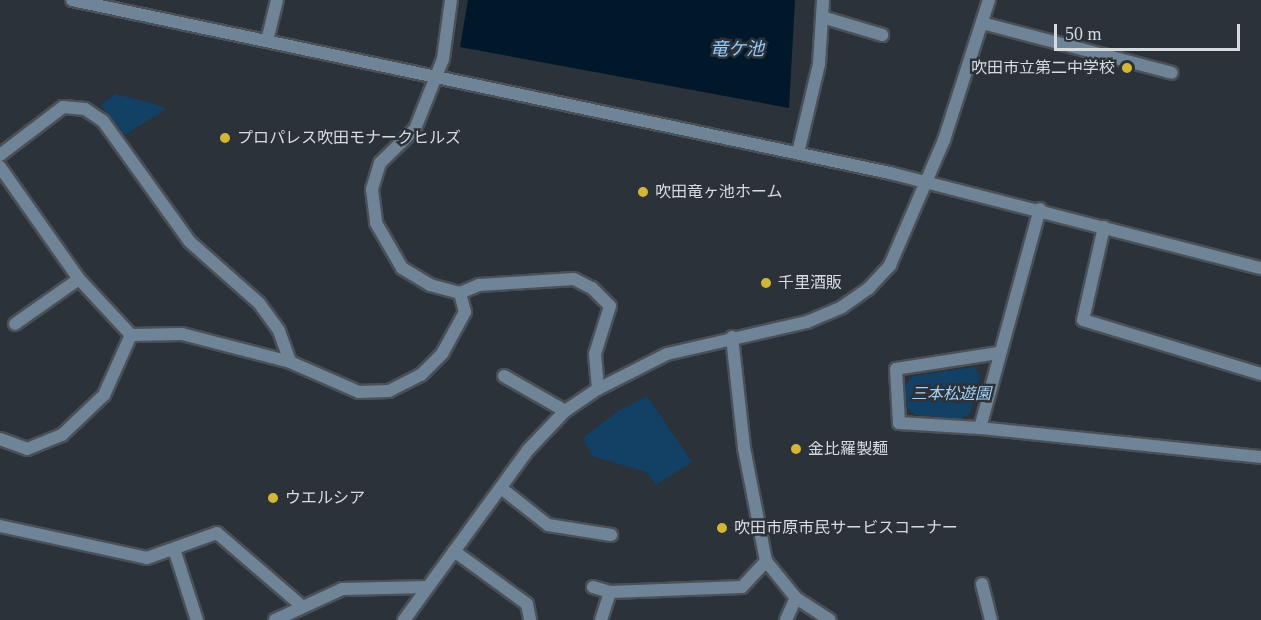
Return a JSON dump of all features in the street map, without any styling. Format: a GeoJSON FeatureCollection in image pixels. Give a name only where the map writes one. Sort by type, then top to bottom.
{"type":"FeatureCollection","features":[{"type":"Feature","properties":{"kind":"street"},"geometry":{"type":"LineString","coordinates":[[72,0],[798,153],[1040,210],[1261,268]]}},
{"type":"Feature","properties":{"kind":"street"},"geometry":{"type":"LineString","coordinates":[[267,41],[276,0]]}},
{"type":"Feature","properties":{"kind":"street"},"geometry":{"type":"LineString","coordinates":[[451,0],[443,58],[437,77],[415,129],[381,163],[372,189],[376,223],[402,268],[430,285],[460,293],[478,285],[573,279],[592,288],[610,306],[595,354],[598,389]]}},
{"type":"Feature","properties":{"kind":"street"},"geometry":{"type":"LineString","coordinates":[[798,153],[819,64],[823,0]]}},
{"type":"Feature","properties":{"kind":"street"},"geometry":{"type":"LineString","coordinates":[[404,620],[501,488],[565,411],[598,389],[667,354],[732,337],[807,322],[842,308],[868,289],[890,265],[944,140],[989,0]]}},
{"type":"Feature","properties":{"kind":"street"},"geometry":{"type":"LineString","coordinates":[[822,17],[882,35]]}},
{"type":"Feature","properties":{"kind":"street"},"geometry":{"type":"LineString","coordinates":[[982,23],[1172,73]]}},
{"type":"Feature","properties":{"kind":"street"},"geometry":{"type":"LineString","coordinates":[[0,155],[63,107],[85,109],[103,121],[190,242],[259,303],[279,331],[290,362]]}},
{"type":"Feature","properties":{"kind":"street"},"geometry":{"type":"LineString","coordinates":[[0,167],[79,279],[131,335],[182,334],[290,362],[359,392],[389,392],[421,375],[442,354],[465,312],[460,293]]}},
{"type":"Feature","properties":{"kind":"street"},"geometry":{"type":"LineString","coordinates":[[980,428],[998,353],[1040,210]]}},
{"type":"Feature","properties":{"kind":"street"},"geometry":{"type":"LineString","coordinates":[[1104,227],[1083,320],[1261,374]]}},
{"type":"Feature","properties":{"kind":"street"},"geometry":{"type":"LineString","coordinates":[[15,324],[79,279]]}},
{"type":"Feature","properties":{"kind":"street"},"geometry":{"type":"LineString","coordinates":[[0,439],[27,449],[62,435],[104,395],[131,335]]}},
{"type":"Feature","properties":{"kind":"street"},"geometry":{"type":"LineString","coordinates":[[732,337],[744,448],[766,561],[796,598],[830,620]]}},
{"type":"Feature","properties":{"kind":"street"},"geometry":{"type":"LineString","coordinates":[[998,353],[896,369],[899,423],[980,428],[1261,457]]}},
{"type":"Feature","properties":{"kind":"street"},"geometry":{"type":"LineString","coordinates":[[504,376],[565,411]]}},
{"type":"Feature","properties":{"kind":"street"},"geometry":{"type":"LineString","coordinates":[[501,488],[548,525],[611,535]]}},
{"type":"Feature","properties":{"kind":"street"},"geometry":{"type":"LineString","coordinates":[[0,526],[147,558],[217,533],[303,607]]}},
{"type":"Feature","properties":{"kind":"street"},"geometry":{"type":"LineString","coordinates":[[174,549],[197,620]]}},
{"type":"Feature","properties":{"kind":"street"},"geometry":{"type":"LineString","coordinates":[[454,550],[527,604],[530,620]]}},
{"type":"Feature","properties":{"kind":"street"},"geometry":{"type":"LineString","coordinates":[[593,587],[610,592],[742,587],[766,561]]}},
{"type":"Feature","properties":{"kind":"street"},"geometry":{"type":"LineString","coordinates":[[982,584],[991,620]]}},
{"type":"Feature","properties":{"kind":"street"},"geometry":{"type":"LineString","coordinates":[[275,620],[342,589],[427,587]]}},
{"type":"Feature","properties":{"kind":"street"},"geometry":{"type":"LineString","coordinates":[[601,620],[610,592]]}},
{"type":"Feature","properties":{"kind":"street"},"geometry":{"type":"LineString","coordinates":[[786,620],[796,598]]}},
{"type":"Feature","properties":{"kind":"green space"},"geometry":{"type":"Polygon","coordinates":[[[115,94],[166,109],[125,135],[101,105],[115,94]]]}},
{"type":"Feature","properties":{"kind":"green space","name":"三本松遊園"},"geometry":{"type":"Polygon","coordinates":[[[974,367],[980,375],[970,414],[959,419],[916,415],[907,408],[905,386],[913,376],[974,367]]]}},
{"type":"Feature","properties":{"kind":"green space"},"geometry":{"type":"Polygon","coordinates":[[[647,396],[692,462],[656,485],[646,472],[592,456],[583,438],[618,411],[647,396]]]}},
{"type":"Feature","properties":{"kind":"water","name":"竜ケ池"},"geometry":{"type":"Polygon","coordinates":[[[468,0],[795,0],[789,108],[460,47],[468,0]]]}},
{"type":"Feature","properties":{"kind":"place","name":"吹田市立第二中学校"},"geometry":{"type":"Point","coordinates":[1127,68]}},
{"type":"Feature","properties":{"kind":"place","name":"プロパレス吹田モナークヒルズ"},"geometry":{"type":"Point","coordinates":[225,138]}},
{"type":"Feature","properties":{"kind":"place","name":"吹田竜ヶ池ホーム"},"geometry":{"type":"Point","coordinates":[643,192]}},
{"type":"Feature","properties":{"kind":"place","name":"千里酒販"},"geometry":{"type":"Point","coordinates":[766,283]}},
{"type":"Feature","properties":{"kind":"place","name":"金比羅製麺"},"geometry":{"type":"Point","coordinates":[796,449]}},
{"type":"Feature","properties":{"kind":"place","name":"ウエルシア"},"geometry":{"type":"Point","coordinates":[273,498]}},
{"type":"Feature","properties":{"kind":"place","name":"吹田市原市民サービスコーナー"},"geometry":{"type":"Point","coordinates":[722,528]}}]}
